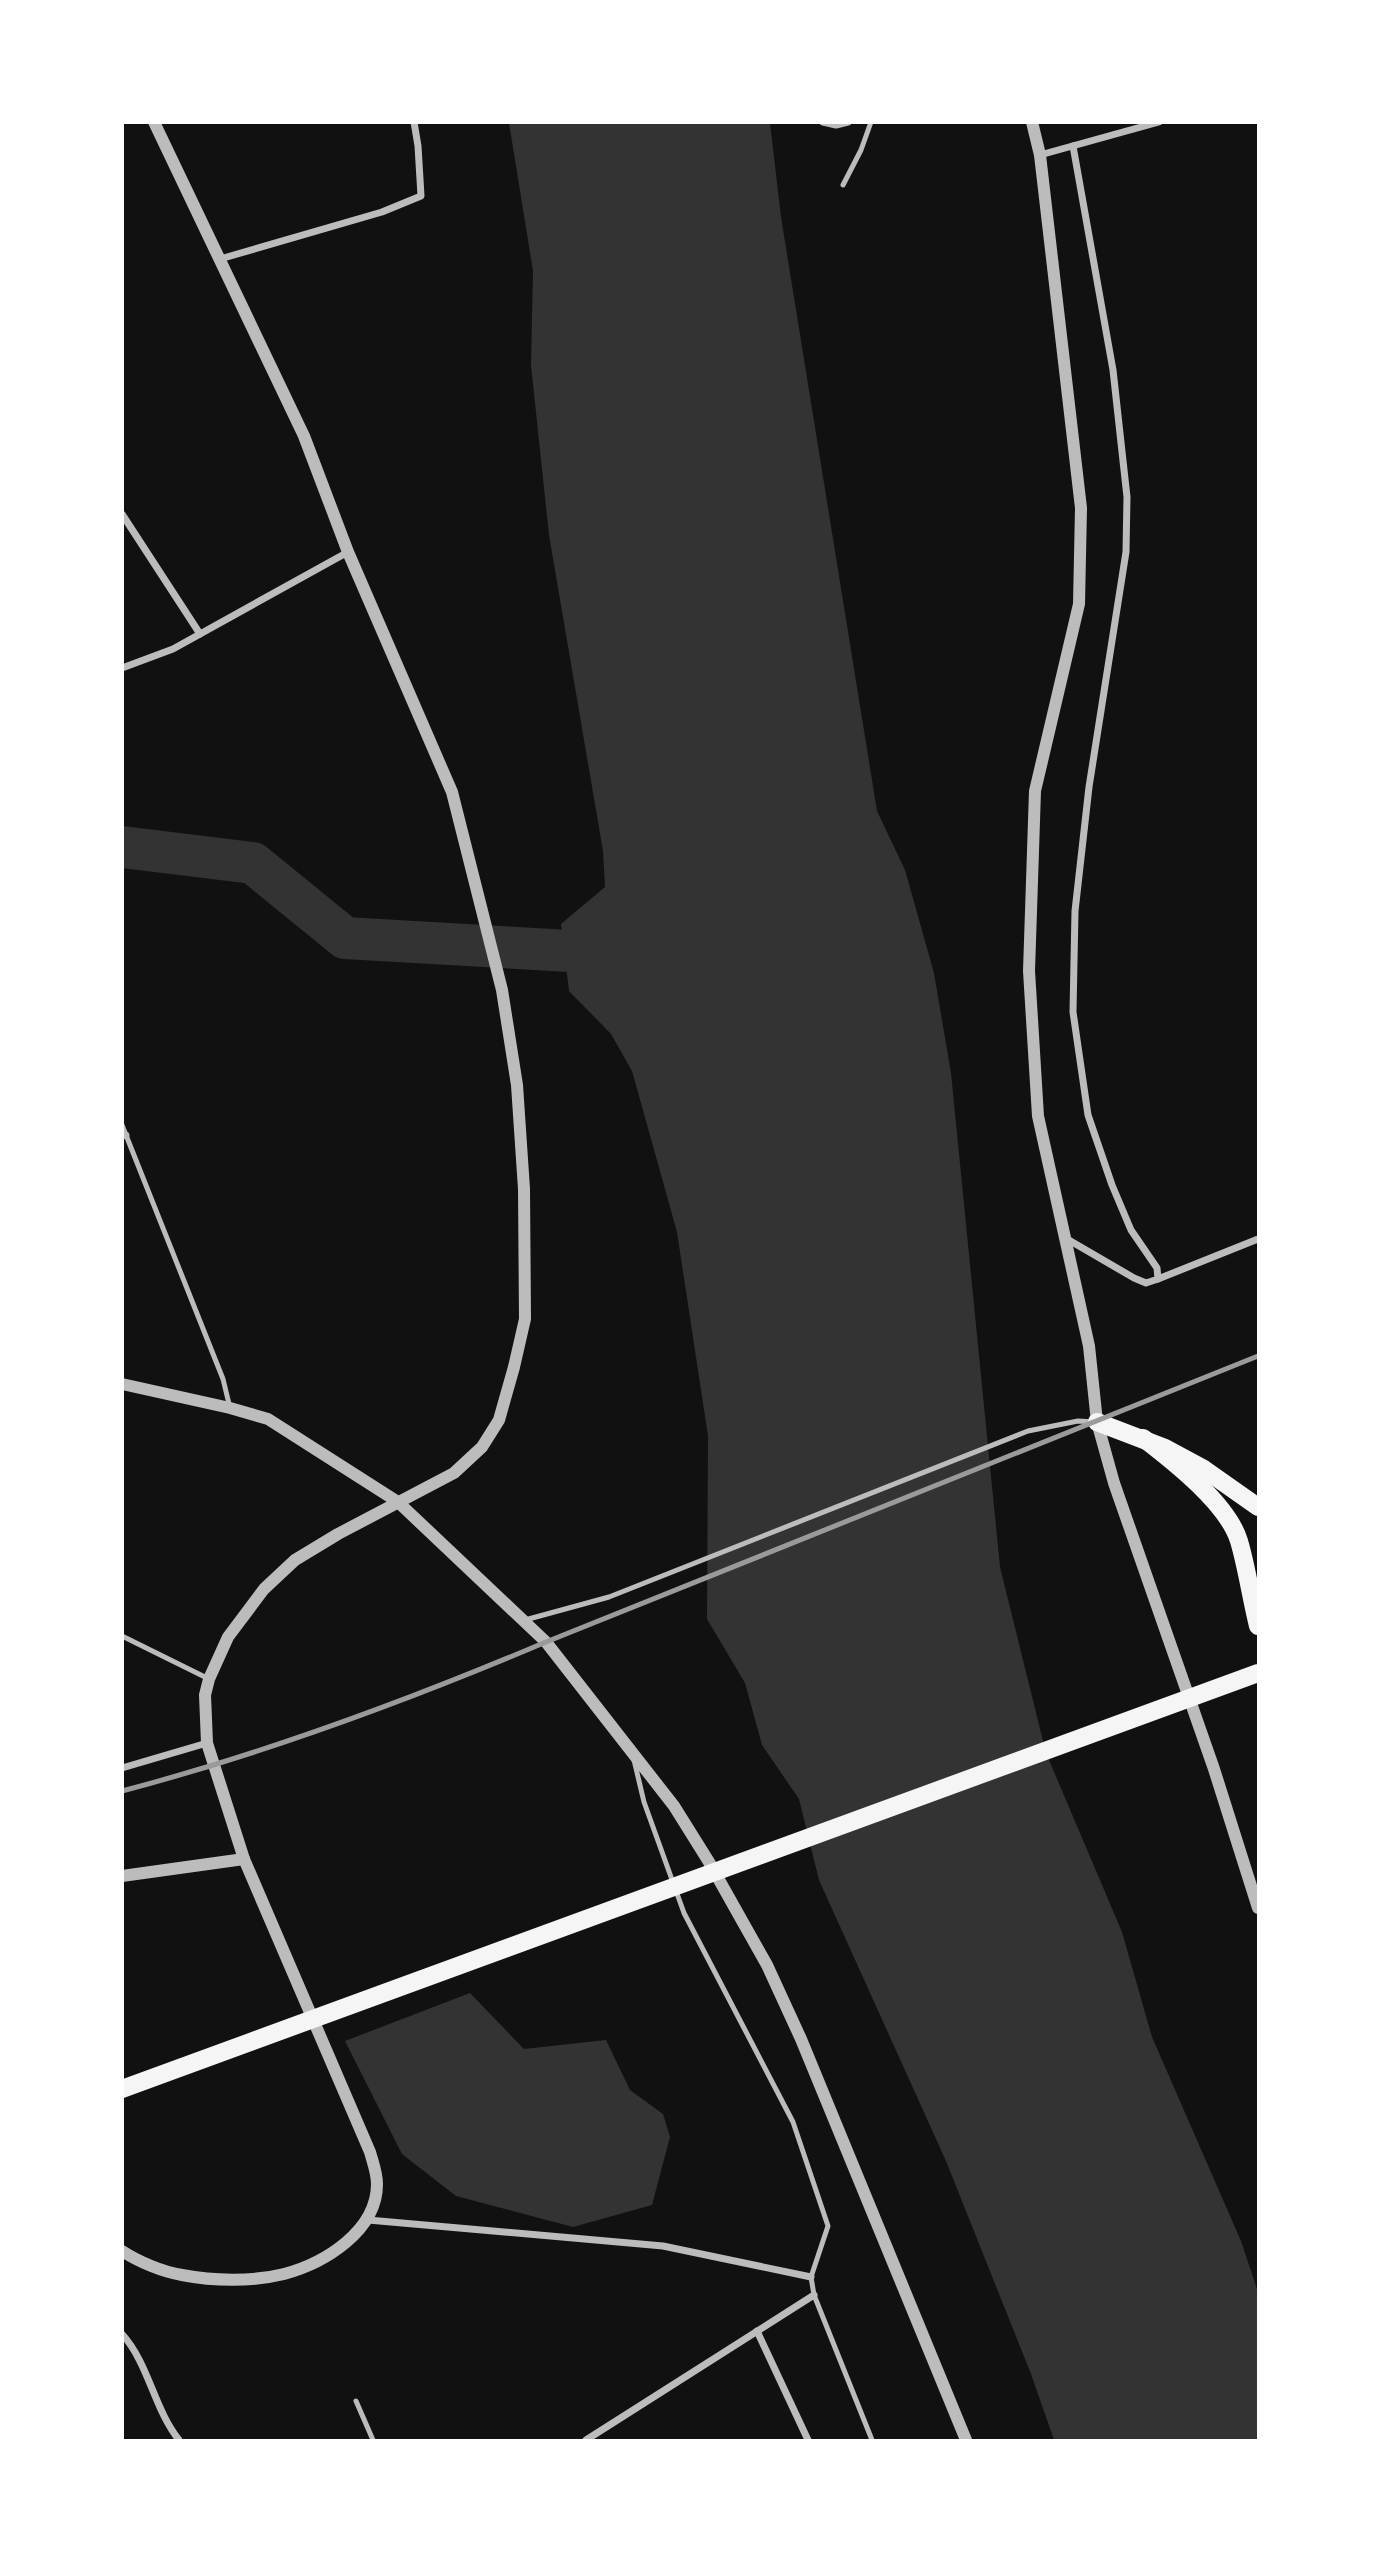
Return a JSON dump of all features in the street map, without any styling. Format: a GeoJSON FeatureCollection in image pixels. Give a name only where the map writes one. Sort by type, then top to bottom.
{"type":"FeatureCollection","features":[{"type":"Feature","properties":{"kind":"main road"},"geometry":{"type":"LineString","coordinates":[[1097,1422],[1143,1438],[1203,1469],[1258,1507]]}},
{"type":"Feature","properties":{"kind":"main road"},"geometry":{"type":"LineString","coordinates":[[1143,1438],[1167,1457],[1229,1519],[1238,1540],[1258,1626]]}},
{"type":"Feature","properties":{"kind":"main road"},"geometry":{"type":"LineString","coordinates":[[124,2088],[1258,1674]]}},
{"type":"Feature","properties":{"kind":"street"},"geometry":{"type":"LineString","coordinates":[[122,2251],[181,2275],[235,2280],[272,2276],[284,2274],[322,2258],[348,2242],[368,2220],[376,2201],[377,2183],[370,2152],[244,1859],[207,1742],[204,1716],[209,1679],[228,1637],[264,1588],[295,1560],[454,1474],[482,1447],[499,1420],[525,1319],[524,1189],[517,1085],[502,990],[452,792],[348,552],[304,436],[154,122]]}},
{"type":"Feature","properties":{"kind":"street"},"geometry":{"type":"LineString","coordinates":[[220,259],[382,212],[421,196],[414,122]]}},
{"type":"Feature","properties":{"kind":"street"},"geometry":{"type":"LineString","coordinates":[[822,122],[836,125],[848,122]]}},
{"type":"Feature","properties":{"kind":"street"},"geometry":{"type":"LineString","coordinates":[[1032,122],[1040,155],[1081,509],[1079,604],[1035,791],[1029,971],[1038,1116],[1089,1346],[1097,1422],[1114,1483],[1214,1769],[1258,1908]]}},
{"type":"Feature","properties":{"kind":"street"},"geometry":{"type":"LineString","coordinates":[[1040,155],[1159,122]]}},
{"type":"Feature","properties":{"kind":"street"},"geometry":{"type":"LineString","coordinates":[[1073,146],[1113,370],[1127,496],[1126,552],[1089,787],[1077,898],[1072,958],[1073,1012],[1088,1115],[1131,1230],[1157,1268],[1158,1279]]}},
{"type":"Feature","properties":{"kind":"street"},"geometry":{"type":"LineString","coordinates":[[122,514],[200,634]]}},
{"type":"Feature","properties":{"kind":"street"},"geometry":{"type":"LineString","coordinates":[[122,668],[173,649],[348,552]]}},
{"type":"Feature","properties":{"kind":"street"},"geometry":{"type":"LineString","coordinates":[[1063,1237],[1134,1279],[1146,1283],[1258,1239]]}},
{"type":"Feature","properties":{"kind":"street"},"geometry":{"type":"LineString","coordinates":[[122,1384],[268,1419],[398,1502],[546,1642],[681,1817],[767,1965],[806,2051],[966,2441]]}},
{"type":"Feature","properties":{"kind":"street"},"geometry":{"type":"LineString","coordinates":[[122,1768],[207,1742]]}},
{"type":"Feature","properties":{"kind":"street"},"geometry":{"type":"LineString","coordinates":[[122,1876],[244,1859]]}},
{"type":"Feature","properties":{"kind":"street"},"geometry":{"type":"LineString","coordinates":[[368,2220],[663,2246],[811,2277]]}},
{"type":"Feature","properties":{"kind":"street"},"geometry":{"type":"LineString","coordinates":[[587,2440],[814,2294]]}},
{"type":"Feature","properties":{"kind":"street"},"geometry":{"type":"LineString","coordinates":[[757,2331],[807,2441]]}},
{"type":"Feature","properties":{"kind":"street"},"geometry":{"type":"LineString","coordinates":[[122,2334],[146,2375],[170,2430],[179,2441]]}},
{"type":"Feature","properties":{"kind":"lane"},"geometry":{"type":"LineString","coordinates":[[843,185],[861,150],[871,122]]}},
{"type":"Feature","properties":{"kind":"lane"},"geometry":{"type":"LineString","coordinates":[[122,1125],[124,1136],[223,1379],[230,1408]]}},
{"type":"Feature","properties":{"kind":"lane"},"geometry":{"type":"LineString","coordinates":[[525,1620],[609,1597],[1028,1431],[1078,1421],[1097,1422]]}},
{"type":"Feature","properties":{"kind":"lane"},"geometry":{"type":"LineString","coordinates":[[122,1636],[209,1679]]}},
{"type":"Feature","properties":{"kind":"lane"},"geometry":{"type":"LineString","coordinates":[[631,1749],[644,1802],[684,1913],[793,2122],[828,2226],[811,2277],[814,2294],[872,2441]]}},
{"type":"Feature","properties":{"kind":"lane"},"geometry":{"type":"LineString","coordinates":[[356,2400],[373,2441]]}},
{"type":"Feature","properties":{"kind":"shaded area"},"geometry":{"type":"Polygon","coordinates":[[[509,123],[770,123],[781,217],[877,811],[905,870],[934,973],[951,1073],[1000,1567],[1046,1753],[1122,1932],[1152,2037],[1241,2241],[1258,2292],[1258,2440],[1054,2440],[1031,2374],[946,2161],[819,1880],[799,1799],[762,1745],[745,1683],[707,1619],[708,1436],[677,1232],[632,1071],[611,1034],[569,991],[561,924],[605,887],[603,851],[549,535],[531,365],[533,271],[509,123]]]}},
{"type":"Feature","properties":{"kind":"shaded area"},"geometry":{"type":"Polygon","coordinates":[[[470,1993],[524,2049],[606,2040],[630,2090],[663,2114],[670,2137],[652,2205],[573,2227],[456,2196],[402,2154],[345,2041],[470,1993]]]}},
{"type":"Feature","properties":{"kind":"waterway"},"geometry":{"type":"LineString","coordinates":[[122,847],[253,863],[345,938],[622,954]]}},
{"type":"Feature","properties":{"kind":"railway"},"geometry":{"type":"LineString","coordinates":[[122,1791],[230,1760],[390,1705],[1258,1356]]}}]}
